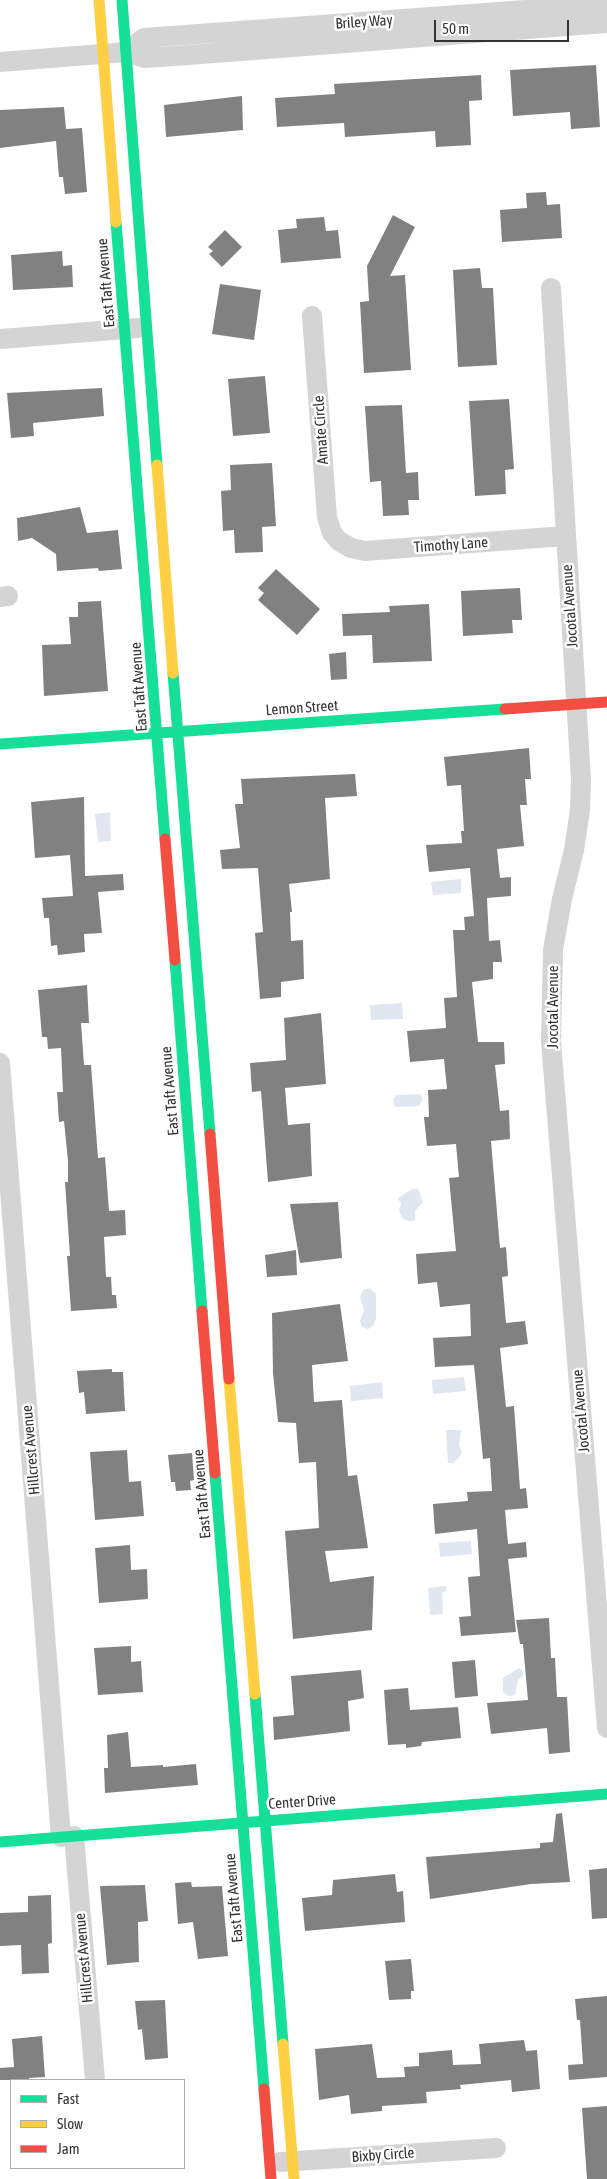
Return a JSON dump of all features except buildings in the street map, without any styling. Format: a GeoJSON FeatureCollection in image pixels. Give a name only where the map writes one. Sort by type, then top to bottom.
{"type":"FeatureCollection","features":[{"type":"Feature","properties":{"kind":"street","name":"East Taft Avenue"},"geometry":{"type":"LineString","coordinates":[[99,0],[271,2171]]}},
{"type":"Feature","properties":{"kind":"street"},"geometry":{"type":"LineString","coordinates":[[122,0],[210,1151],[293,2170]]}},
{"type":"Feature","properties":{"kind":"street","name":"Briley Way"},"geometry":{"type":"LineString","coordinates":[[0,62],[126,52],[145,58],[607,4]]}},
{"type":"Feature","properties":{"kind":"street","name":"Briley Way"},"geometry":{"type":"LineString","coordinates":[[382,30],[607,23]]}},
{"type":"Feature","properties":{"kind":"street","name":"Jocotal Avenue"},"geometry":{"type":"LineString","coordinates":[[550,288],[581,780],[580,810],[553,950],[551,1042],[607,1728]]}},
{"type":"Feature","properties":{"kind":"street","name":"Amate Circle"},"geometry":{"type":"LineString","coordinates":[[312,316],[327,517],[332,533],[339,541]]}},
{"type":"Feature","properties":{"kind":"street"},"geometry":{"type":"LineString","coordinates":[[0,339],[147,327]]}},
{"type":"Feature","properties":{"kind":"street","name":"Timothy Lane"},"geometry":{"type":"LineString","coordinates":[[339,541],[352,548],[365,551],[565,536]]}},
{"type":"Feature","properties":{"kind":"street","name":"Lemon Street"},"geometry":{"type":"LineString","coordinates":[[0,744],[607,702]]}},
{"type":"Feature","properties":{"kind":"street","name":"Hillcrest Avenue"},"geometry":{"type":"LineString","coordinates":[[0,1063],[68,1837],[95,2079]]}},
{"type":"Feature","properties":{"kind":"street"},"geometry":{"type":"LineString","coordinates":[[190,1153],[210,1151]]}},
{"type":"Feature","properties":{"kind":"street"},"geometry":{"type":"LineString","coordinates":[[206,1347],[226,1346]]}},
{"type":"Feature","properties":{"kind":"street","name":"Center Drive"},"geometry":{"type":"LineString","coordinates":[[0,1842],[607,1794]]}},
{"type":"Feature","properties":{"kind":"street","name":"Bixby Circle"},"geometry":{"type":"LineString","coordinates":[[271,2171],[496,2148]]}},
{"type":"Feature","properties":{"kind":"shaded area"},"geometry":{"type":"Polygon","coordinates":[[[110,812],[111,841],[98,842],[95,814],[110,812]]]}},
{"type":"Feature","properties":{"kind":"shaded area"},"geometry":{"type":"Polygon","coordinates":[[[461,879],[461,893],[433,895],[431,882],[461,879]]]}},
{"type":"Feature","properties":{"kind":"shaded area"},"geometry":{"type":"Polygon","coordinates":[[[402,1003],[403,1019],[371,1020],[370,1005],[402,1003]]]}},
{"type":"Feature","properties":{"kind":"shaded area"},"geometry":{"type":"Polygon","coordinates":[[[419,1094],[422,1096],[422,1101],[419,1106],[397,1107],[394,1105],[393,1099],[397,1095],[419,1094]]]}},
{"type":"Feature","properties":{"kind":"shaded area"},"geometry":{"type":"Polygon","coordinates":[[[412,1189],[418,1189],[423,1202],[415,1211],[415,1221],[408,1221],[403,1219],[399,1211],[401,1204],[398,1198],[412,1189]]]}},
{"type":"Feature","properties":{"kind":"shaded area"},"geometry":{"type":"Polygon","coordinates":[[[370,1288],[376,1294],[376,1318],[373,1326],[368,1329],[362,1327],[360,1321],[364,1310],[360,1297],[363,1290],[370,1288]]]}},
{"type":"Feature","properties":{"kind":"shaded area"},"geometry":{"type":"Polygon","coordinates":[[[464,1377],[466,1391],[433,1394],[432,1380],[464,1377]]]}},
{"type":"Feature","properties":{"kind":"shaded area"},"geometry":{"type":"Polygon","coordinates":[[[382,1382],[383,1398],[351,1401],[350,1386],[382,1382]]]}},
{"type":"Feature","properties":{"kind":"shaded area"},"geometry":{"type":"Polygon","coordinates":[[[446,1430],[461,1430],[459,1445],[462,1453],[454,1463],[448,1463],[446,1430]]]}},
{"type":"Feature","properties":{"kind":"shaded area"},"geometry":{"type":"Polygon","coordinates":[[[471,1541],[472,1554],[440,1557],[439,1543],[471,1541]]]}},
{"type":"Feature","properties":{"kind":"shaded area"},"geometry":{"type":"Polygon","coordinates":[[[446,1586],[446,1591],[442,1593],[443,1614],[430,1615],[428,1588],[446,1586]]]}},
{"type":"Feature","properties":{"kind":"shaded area"},"geometry":{"type":"Polygon","coordinates":[[[519,1668],[523,1671],[523,1676],[518,1680],[515,1695],[509,1696],[503,1692],[503,1678],[519,1668]]]}},
{"type":"Feature","properties":{"kind":"traffic: fast"},"geometry":{"type":"LineString","coordinates":[[122,0],[157,465]]}},
{"type":"Feature","properties":{"kind":"traffic: fast"},"geometry":{"type":"LineString","coordinates":[[116,222],[165,839]]}},
{"type":"Feature","properties":{"kind":"traffic: fast"},"geometry":{"type":"LineString","coordinates":[[173,673],[210,1134]]}},
{"type":"Feature","properties":{"kind":"traffic: fast"},"geometry":{"type":"LineString","coordinates":[[0,744],[505,709]]}},
{"type":"Feature","properties":{"kind":"traffic: fast"},"geometry":{"type":"LineString","coordinates":[[175,960],[202,1311]]}},
{"type":"Feature","properties":{"kind":"traffic: fast"},"geometry":{"type":"LineString","coordinates":[[215,1473],[264,2089]]}},
{"type":"Feature","properties":{"kind":"traffic: fast"},"geometry":{"type":"LineString","coordinates":[[255,1694],[283,2044]]}},
{"type":"Feature","properties":{"kind":"traffic: fast"},"geometry":{"type":"LineString","coordinates":[[0,1842],[607,1794]]}},
{"type":"Feature","properties":{"kind":"traffic: slow"},"geometry":{"type":"LineString","coordinates":[[99,0],[116,222]]}},
{"type":"Feature","properties":{"kind":"traffic: slow"},"geometry":{"type":"LineString","coordinates":[[157,465],[173,673]]}},
{"type":"Feature","properties":{"kind":"traffic: slow"},"geometry":{"type":"LineString","coordinates":[[229,1379],[255,1694]]}},
{"type":"Feature","properties":{"kind":"traffic: slow"},"geometry":{"type":"LineString","coordinates":[[283,2044],[294,2179]]}},
{"type":"Feature","properties":{"kind":"traffic: jam"},"geometry":{"type":"LineString","coordinates":[[505,709],[607,702]]}},
{"type":"Feature","properties":{"kind":"traffic: jam"},"geometry":{"type":"LineString","coordinates":[[165,839],[175,960]]}},
{"type":"Feature","properties":{"kind":"traffic: jam"},"geometry":{"type":"LineString","coordinates":[[210,1134],[229,1379]]}},
{"type":"Feature","properties":{"kind":"traffic: jam"},"geometry":{"type":"LineString","coordinates":[[202,1311],[215,1473]]}},
{"type":"Feature","properties":{"kind":"traffic: jam"},"geometry":{"type":"LineString","coordinates":[[264,2089],[271,2179]]}}]}
